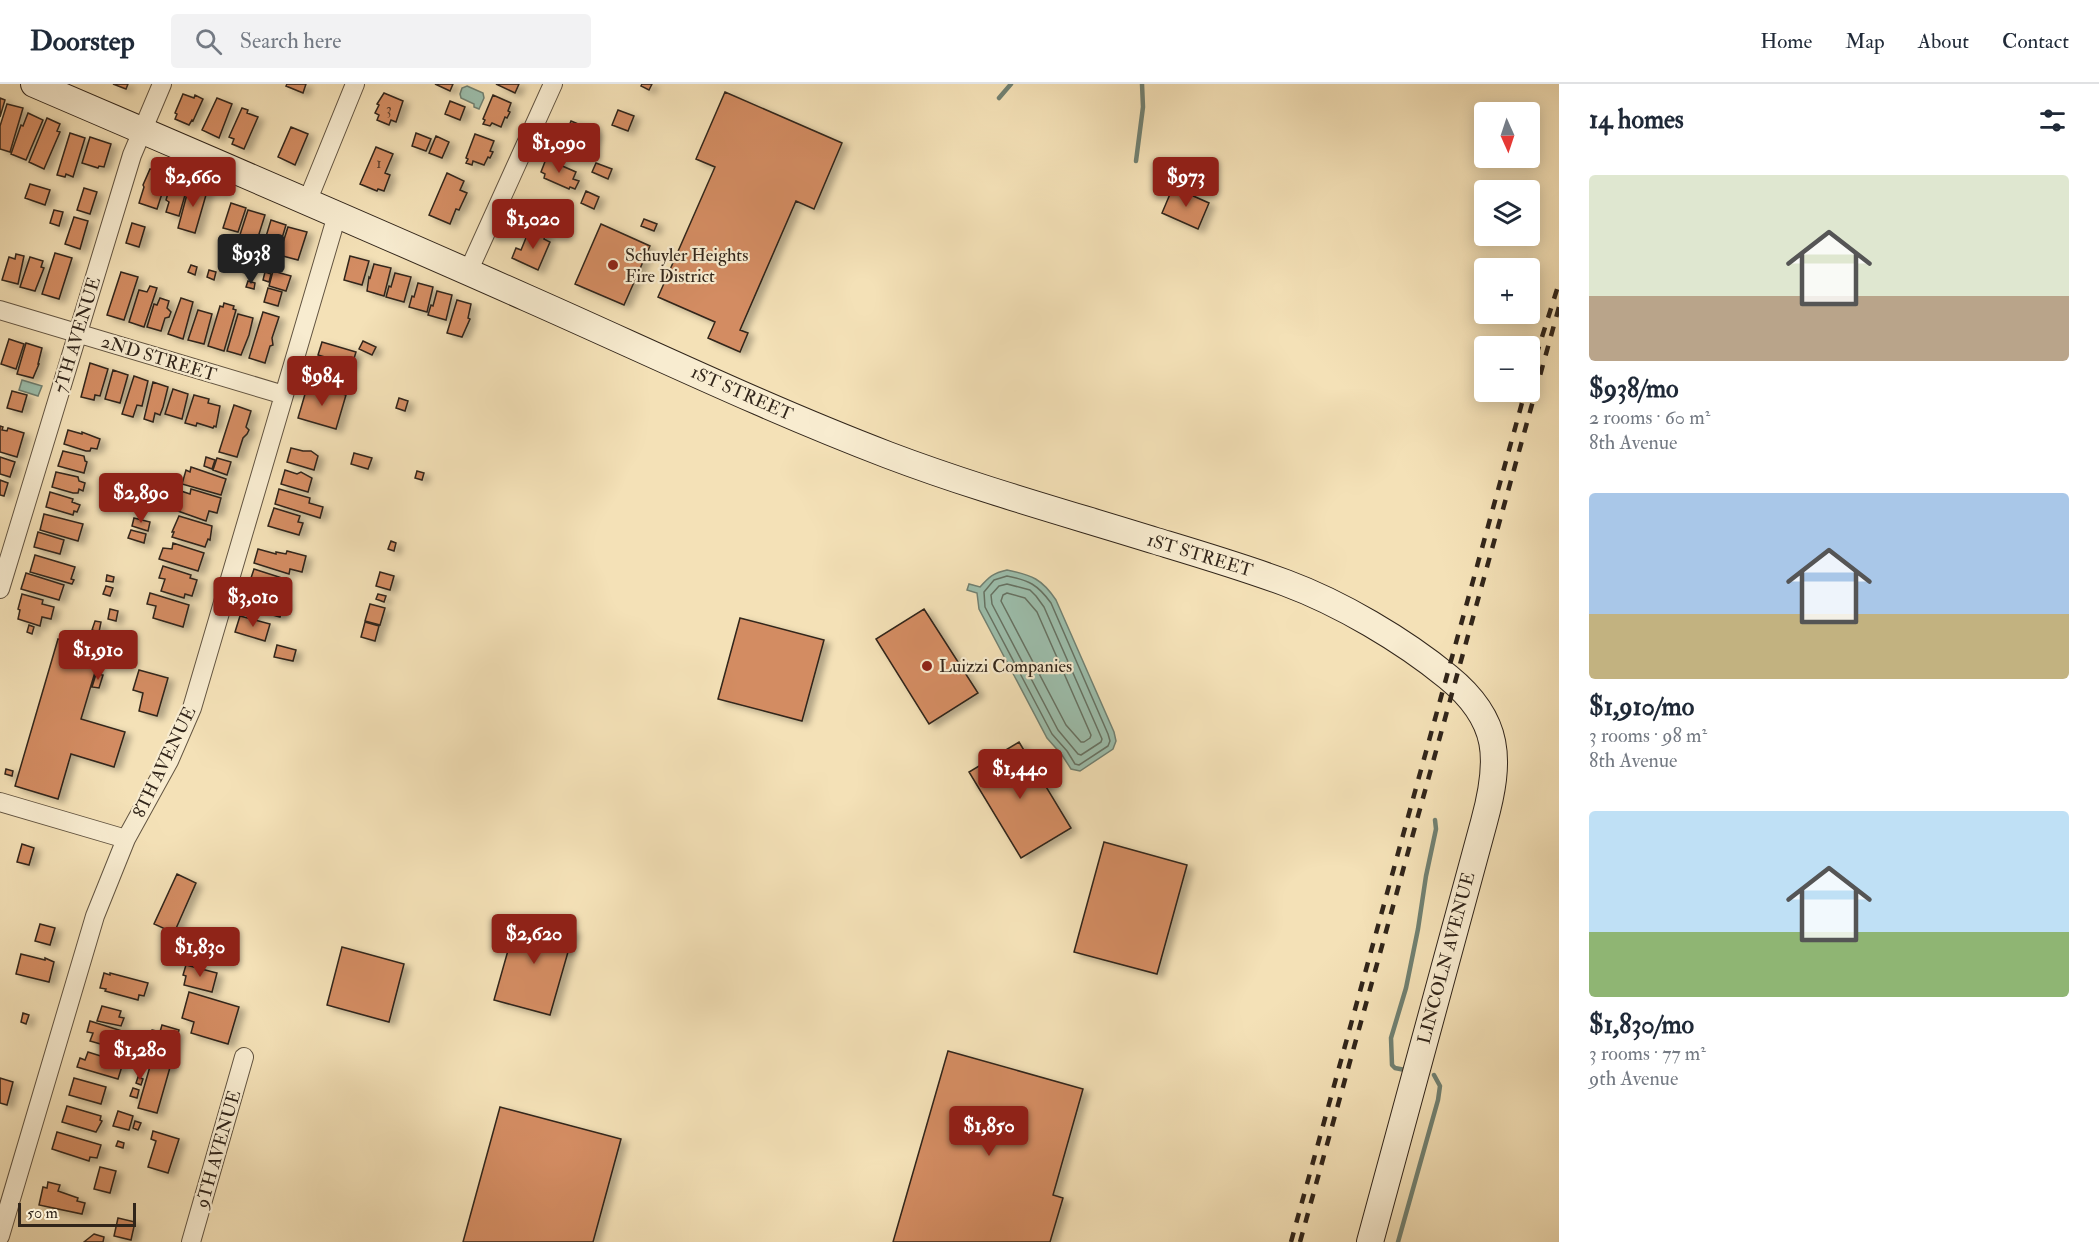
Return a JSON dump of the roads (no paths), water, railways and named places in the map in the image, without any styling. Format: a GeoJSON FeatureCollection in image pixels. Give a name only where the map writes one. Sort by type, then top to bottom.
{"type":"FeatureCollection","features":[{"type":"Feature","properties":{"kind":"street","name":"1ST STREET"},"geometry":{"type":"LineString","coordinates":[[34,84],[884,453],[1289,584],[1367,623],[1455,683]]}},
{"type":"Feature","properties":{"kind":"street","name":"7TH AVENUE"},"geometry":{"type":"LineString","coordinates":[[0,589],[132,155],[162,84]]}},
{"type":"Feature","properties":{"kind":"street"},"geometry":{"type":"LineString","coordinates":[[307,202],[355,84]]}},
{"type":"Feature","properties":{"kind":"street"},"geometry":{"type":"LineString","coordinates":[[468,272],[553,84]]}},
{"type":"Feature","properties":{"kind":"street","name":"8TH AVENUE"},"geometry":{"type":"LineString","coordinates":[[0,1236],[91,929],[126,839],[169,761],[192,708],[337,215]]}},
{"type":"Feature","properties":{"kind":"street","name":"2ND STREET"},"geometry":{"type":"LineString","coordinates":[[0,310],[284,395]]}},
{"type":"Feature","properties":{"kind":"street","name":"LINCOLN AVENUE"},"geometry":{"type":"LineString","coordinates":[[1370,1242],[1487,811],[1492,784],[1493,752],[1488,727],[1478,706],[1455,683]]}},
{"type":"Feature","properties":{"kind":"street"},"geometry":{"type":"LineString","coordinates":[[0,802],[126,839]]}},
{"type":"Feature","properties":{"kind":"street","name":"9TH AVENUE"},"geometry":{"type":"LineString","coordinates":[[191,1242],[244,1057]]}},
{"type":"Feature","properties":{"kind":"water"},"geometry":{"type":"Polygon","coordinates":[[[467,86],[483,93],[484,98],[479,109],[461,98],[462,88],[467,86]]]}},
{"type":"Feature","properties":{"kind":"water"},"geometry":{"type":"Polygon","coordinates":[[[22,380],[42,386],[38,396],[19,390],[22,380]]]}},
{"type":"Feature","properties":{"kind":"water"},"geometry":{"type":"Polygon","coordinates":[[[1007,570],[1036,579],[1056,600],[1114,732],[1116,741],[1113,749],[1080,771],[1071,769],[1047,738],[979,609],[977,593],[967,590],[969,584],[980,587],[992,576],[1007,570]]]}},
{"type":"Feature","properties":{"kind":"waterway"},"geometry":{"type":"LineString","coordinates":[[999,98],[1011,84]]}},
{"type":"Feature","properties":{"kind":"waterway"},"geometry":{"type":"LineString","coordinates":[[1136,161],[1143,107],[1142,84]]}},
{"type":"Feature","properties":{"kind":"waterway"},"geometry":{"type":"LineString","coordinates":[[1405,1070],[1392,1065],[1391,1038],[1406,988],[1418,929],[1436,829],[1435,820]]}},
{"type":"Feature","properties":{"kind":"waterway"},"geometry":{"type":"LineString","coordinates":[[1398,1242],[1438,1100],[1440,1086],[1434,1075]]}},
{"type":"Feature","properties":{"kind":"railway"},"geometry":{"type":"LineString","coordinates":[[1540,343],[1559,283]]}},
{"type":"Feature","properties":{"kind":"railway"},"geometry":{"type":"LineString","coordinates":[[1300,1242],[1559,307]]}},
{"type":"Feature","properties":{"kind":"railway"},"geometry":{"type":"LineString","coordinates":[[1291,1242],[1522,402]]}},
{"type":"Feature","properties":{"kind":"place","name":"Schuyler Heights Fire District"},"geometry":{"type":"Point","coordinates":[613,265]}},
{"type":"Feature","properties":{"kind":"place","name":"Luizzi Companies"},"geometry":{"type":"Point","coordinates":[927,666]}}]}
